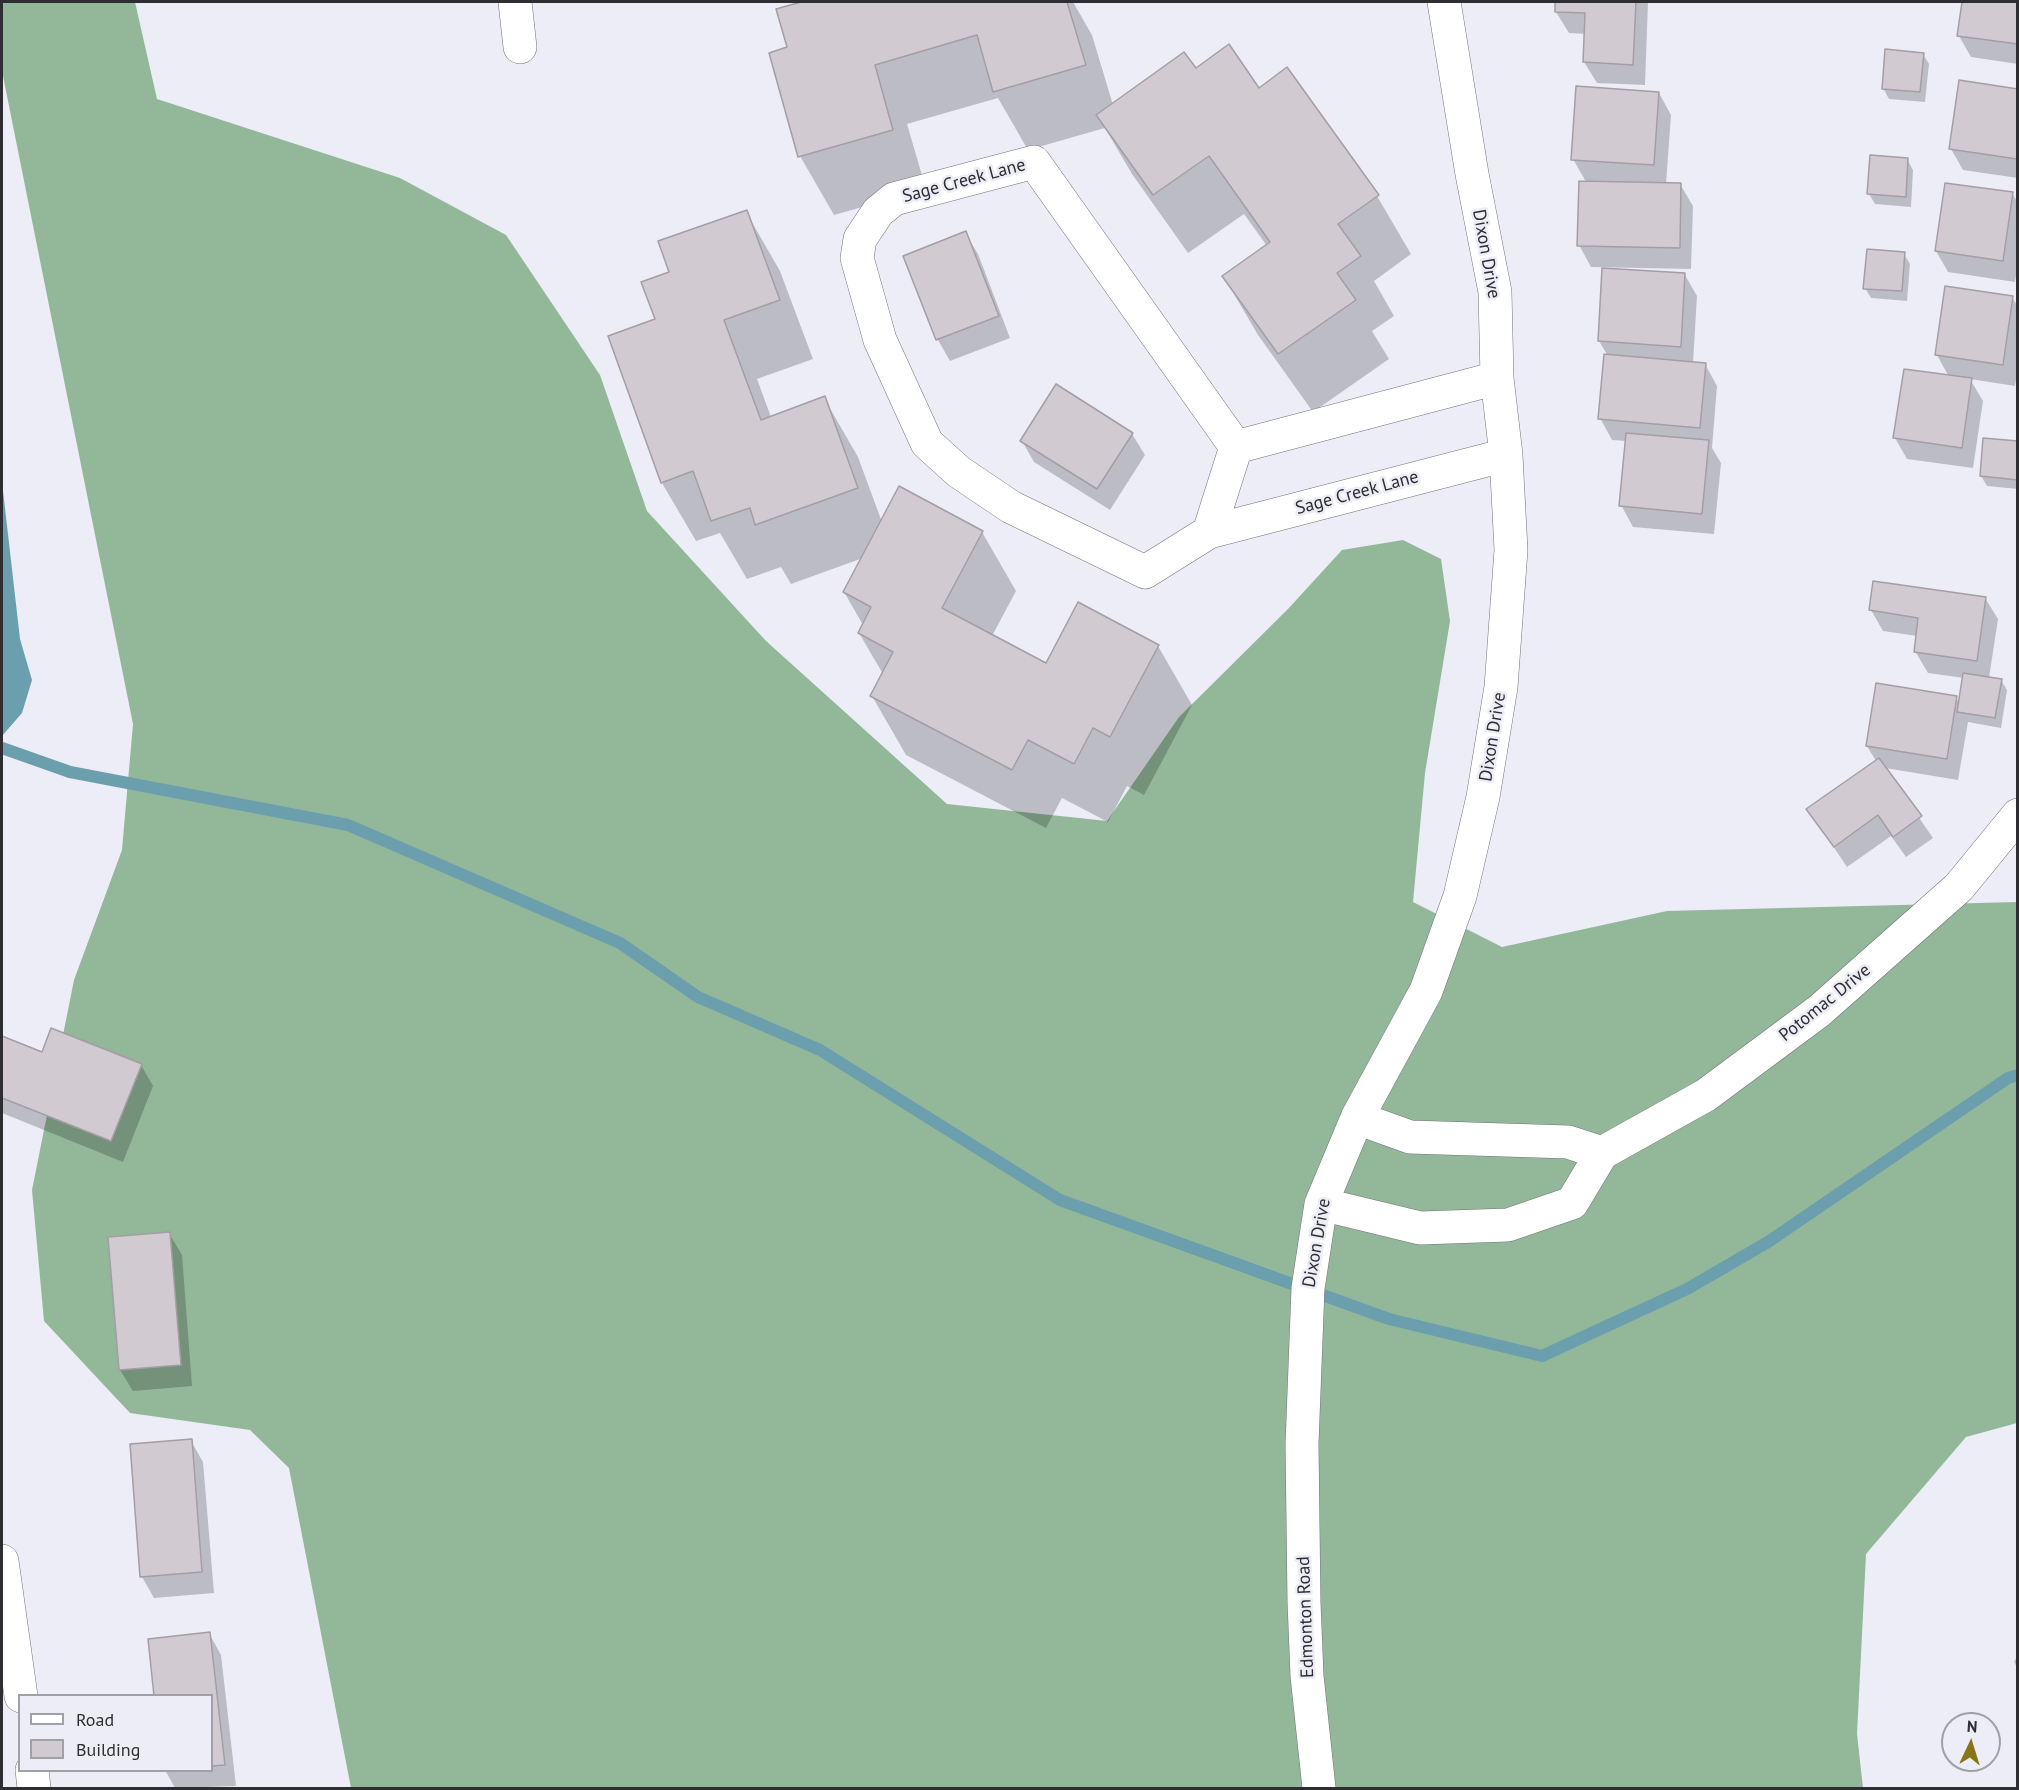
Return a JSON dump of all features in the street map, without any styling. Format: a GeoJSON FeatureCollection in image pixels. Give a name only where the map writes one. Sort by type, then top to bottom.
{"type":"FeatureCollection","features":[{"type":"Feature","properties":{"kind":"street"},"geometry":{"type":"LineString","coordinates":[[515,2],[520,47]]}},
{"type":"Feature","properties":{"kind":"street","name":"Dixon Drive"},"geometry":{"type":"LineString","coordinates":[[1302,1444],[1308,1288],[1321,1204],[1357,1118],[1426,991],[1460,896],[1483,797],[1501,687],[1511,550],[1506,455],[1497,378],[1495,292],[1472,174],[1444,2]]}},
{"type":"Feature","properties":{"kind":"street","name":"Sage Creek Lane"},"geometry":{"type":"LineString","coordinates":[[1236,447],[1034,162],[894,199],[867,225],[860,239],[857,258],[880,340],[927,442],[959,472],[1011,507],[1145,572],[1209,532],[1506,455]]}},
{"type":"Feature","properties":{"kind":"street"},"geometry":{"type":"LineString","coordinates":[[1209,532],[1236,447],[1497,378]]}},
{"type":"Feature","properties":{"kind":"street","name":"Potomac Drive"},"geometry":{"type":"LineString","coordinates":[[1321,1204],[1420,1228],[1508,1225],[1572,1203],[1602,1154],[1706,1095],[1819,1011],[1959,887],[2018,815]]}},
{"type":"Feature","properties":{"kind":"street"},"geometry":{"type":"LineString","coordinates":[[1357,1118],[1410,1137],[1568,1142],[1602,1154]]}},
{"type":"Feature","properties":{"kind":"street","name":"Edmonton Road"},"geometry":{"type":"LineString","coordinates":[[1302,1444],[1307,1676],[1319,1788]]}},
{"type":"Feature","properties":{"kind":"street"},"geometry":{"type":"LineString","coordinates":[[2,1562],[21,1694]]}},
{"type":"Feature","properties":{"kind":"street"},"geometry":{"type":"LineString","coordinates":[[32,1772],[34,1788]]}},
{"type":"Feature","properties":{"kind":"green space"},"geometry":{"type":"Polygon","coordinates":[[[2,2],[135,2],[157,99],[400,178],[506,235],[600,375],[647,511],[766,641],[947,804],[1107,821],[1179,717],[1288,609],[1342,550],[1403,540],[1441,559],[1450,621],[1425,773],[1413,902],[1502,947],[1667,911],[2017,902],[2017,1423],[1966,1437],[1866,1554],[1857,1734],[1863,1788],[351,1788],[289,1468],[250,1430],[130,1413],[44,1321],[32,1190],[74,980],[122,850],[133,724],[2,71],[2,2]]]}},
{"type":"Feature","properties":{"kind":"water"},"geometry":{"type":"Polygon","coordinates":[[[2,482],[20,639],[32,680],[22,713],[2,736],[2,482]]]}},
{"type":"Feature","properties":{"kind":"building"},"geometry":{"type":"Polygon","coordinates":[[[801,2],[1067,2],[1086,65],[993,92],[977,35],[875,65],[893,130],[798,157],[769,53],[787,47],[776,9],[801,2]]]}},
{"type":"Feature","properties":{"kind":"building"},"geometry":{"type":"Polygon","coordinates":[[[1555,2],[1636,2],[1633,65],[1583,62],[1585,13],[1555,12],[1555,2]]]}},
{"type":"Feature","properties":{"kind":"building"},"geometry":{"type":"Polygon","coordinates":[[[1962,2],[2018,2],[2018,44],[1957,36],[1962,2]]]}},
{"type":"Feature","properties":{"kind":"building"},"geometry":{"type":"Polygon","coordinates":[[[1229,44],[1259,88],[1287,67],[1379,195],[1338,224],[1361,256],[1337,273],[1356,300],[1278,354],[1222,276],[1270,242],[1209,156],[1153,195],[1096,115],[1184,52],[1196,68],[1229,44]]]}},
{"type":"Feature","properties":{"kind":"building"},"geometry":{"type":"Polygon","coordinates":[[[1885,49],[1924,53],[1920,92],[1882,89],[1885,49]]]}},
{"type":"Feature","properties":{"kind":"building"},"geometry":{"type":"Polygon","coordinates":[[[1959,80],[2018,89],[2017,159],[1949,149],[1959,80]]]}},
{"type":"Feature","properties":{"kind":"building"},"geometry":{"type":"Polygon","coordinates":[[[1576,86],[1659,92],[1654,165],[1571,160],[1576,86]]]}},
{"type":"Feature","properties":{"kind":"building"},"geometry":{"type":"Polygon","coordinates":[[[1870,155],[1908,158],[1906,197],[1867,194],[1870,155]]]}},
{"type":"Feature","properties":{"kind":"building"},"geometry":{"type":"Polygon","coordinates":[[[1579,181],[1681,183],[1680,248],[1577,246],[1579,181]]]}},
{"type":"Feature","properties":{"kind":"building"},"geometry":{"type":"Polygon","coordinates":[[[1945,183],[2013,192],[2003,261],[1935,251],[1945,183]]]}},
{"type":"Feature","properties":{"kind":"building"},"geometry":{"type":"Polygon","coordinates":[[[747,210],[780,300],[724,320],[761,420],[825,396],[858,488],[755,525],[750,508],[711,521],[693,471],[661,483],[608,336],[655,319],[641,282],[669,272],[658,241],[747,210]]]}},
{"type":"Feature","properties":{"kind":"building"},"geometry":{"type":"Polygon","coordinates":[[[966,231],[999,316],[936,340],[903,256],[966,231]]]}},
{"type":"Feature","properties":{"kind":"building"},"geometry":{"type":"Polygon","coordinates":[[[1867,249],[1905,252],[1902,291],[1863,289],[1867,249]]]}},
{"type":"Feature","properties":{"kind":"building"},"geometry":{"type":"Polygon","coordinates":[[[1602,268],[1685,273],[1681,347],[1598,341],[1602,268]]]}},
{"type":"Feature","properties":{"kind":"building"},"geometry":{"type":"Polygon","coordinates":[[[1945,286],[2013,296],[2003,365],[1935,355],[1945,286]]]}},
{"type":"Feature","properties":{"kind":"building"},"geometry":{"type":"Polygon","coordinates":[[[1604,354],[1706,363],[1700,428],[1598,419],[1604,354]]]}},
{"type":"Feature","properties":{"kind":"building"},"geometry":{"type":"Polygon","coordinates":[[[1904,369],[1972,378],[1962,448],[1893,438],[1904,369]]]}},
{"type":"Feature","properties":{"kind":"building"},"geometry":{"type":"Polygon","coordinates":[[[1056,384],[1133,433],[1097,489],[1020,441],[1056,384]]]}},
{"type":"Feature","properties":{"kind":"building"},"geometry":{"type":"Polygon","coordinates":[[[1626,433],[1709,440],[1702,514],[1619,506],[1626,433]]]}},
{"type":"Feature","properties":{"kind":"building"},"geometry":{"type":"Polygon","coordinates":[[[1983,438],[2018,441],[2018,480],[1980,476],[1983,438]]]}},
{"type":"Feature","properties":{"kind":"building"},"geometry":{"type":"Polygon","coordinates":[[[899,486],[983,531],[942,608],[1046,663],[1078,602],[1159,645],[1110,737],[1093,728],[1074,764],[1028,740],[1012,770],[870,696],[893,652],[858,633],[871,607],[843,592],[899,486]]]}},
{"type":"Feature","properties":{"kind":"building"},"geometry":{"type":"Polygon","coordinates":[[[1873,581],[1986,597],[1977,661],[1914,652],[1918,618],[1869,610],[1873,581]]]}},
{"type":"Feature","properties":{"kind":"building"},"geometry":{"type":"Polygon","coordinates":[[[1963,673],[2002,679],[1995,718],[1957,712],[1963,673]]]}},
{"type":"Feature","properties":{"kind":"building"},"geometry":{"type":"Polygon","coordinates":[[[1876,683],[1957,696],[1947,759],[1866,746],[1876,683]]]}},
{"type":"Feature","properties":{"kind":"building"},"geometry":{"type":"Polygon","coordinates":[[[1879,758],[1922,816],[1893,837],[1878,815],[1834,847],[1806,809],[1879,758]]]}},
{"type":"Feature","properties":{"kind":"building"},"geometry":{"type":"Polygon","coordinates":[[[51,1028],[142,1064],[111,1141],[2,1098],[2,1036],[42,1052],[51,1028]]]}},
{"type":"Feature","properties":{"kind":"building"},"geometry":{"type":"Polygon","coordinates":[[[170,1232],[181,1365],[119,1370],[108,1237],[170,1232]]]}},
{"type":"Feature","properties":{"kind":"building"},"geometry":{"type":"Polygon","coordinates":[[[192,1439],[202,1572],[140,1577],[130,1444],[192,1439]]]}},
{"type":"Feature","properties":{"kind":"building"},"geometry":{"type":"Polygon","coordinates":[[[210,1632],[225,1765],[213,1766],[213,1694],[154,1694],[148,1639],[210,1632]]]}},
{"type":"Feature","properties":{"kind":"waterway"},"geometry":{"type":"LineString","coordinates":[[2,748],[70,772],[348,825],[620,943],[698,997],[820,1050],[1060,1200],[1389,1319],[1542,1356],[1687,1289],[1768,1242],[2008,1078],[2018,1075]]}}]}
